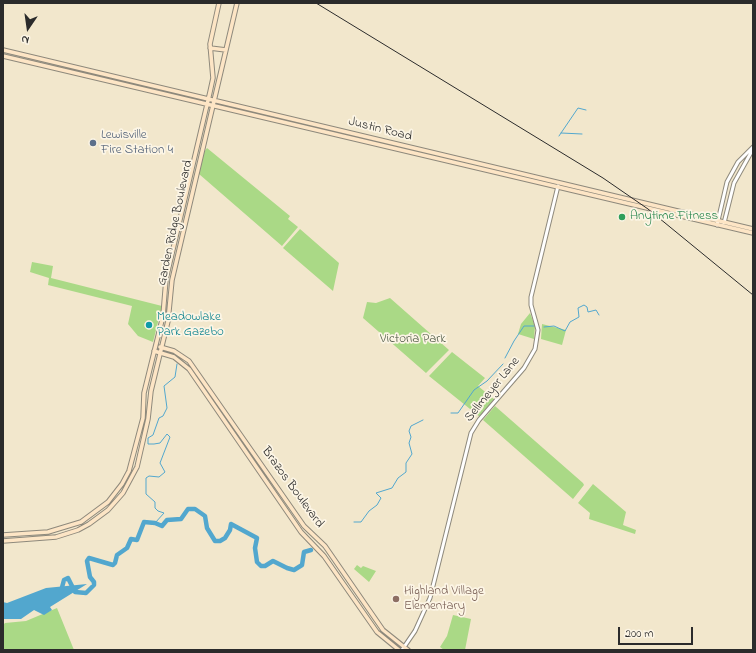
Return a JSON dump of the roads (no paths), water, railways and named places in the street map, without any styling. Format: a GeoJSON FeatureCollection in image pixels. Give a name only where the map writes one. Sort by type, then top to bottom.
{"type":"FeatureCollection","features":[{"type":"Feature","properties":{"kind":"main road","name":"Garden Ridge Boulevard"},"geometry":{"type":"LineString","coordinates":[[3,535],[48,532],[76,525],[100,508],[118,490],[129,471],[143,418],[144,393],[165,306],[168,274],[209,99],[213,78],[210,48],[219,3]]}},
{"type":"Feature","properties":{"kind":"main road","name":"Garden Ridge Boulevard"},"geometry":{"type":"LineString","coordinates":[[3,541],[45,539],[78,530],[99,518],[124,493],[132,479],[140,458],[148,419],[151,391],[168,321],[172,280],[237,3]]}},
{"type":"Feature","properties":{"kind":"main road"},"geometry":{"type":"LineString","coordinates":[[210,48],[226,50]]}},
{"type":"Feature","properties":{"kind":"main road","name":"Justin Road"},"geometry":{"type":"LineString","coordinates":[[3,50],[532,177],[558,186]]}},
{"type":"Feature","properties":{"kind":"main road","name":"Justin Road"},"geometry":{"type":"LineString","coordinates":[[3,56],[110,80],[514,177],[717,223],[753,229]]}},
{"type":"Feature","properties":{"kind":"main road"},"geometry":{"type":"LineString","coordinates":[[110,80],[111,75]]}},
{"type":"Feature","properties":{"kind":"main road"},"geometry":{"type":"LineString","coordinates":[[155,91],[156,86]]}},
{"type":"Feature","properties":{"kind":"main road"},"geometry":{"type":"LineString","coordinates":[[209,120],[214,111],[222,108]]}},
{"type":"Feature","properties":{"kind":"main road"},"geometry":{"type":"LineString","coordinates":[[298,126],[299,121]]}},
{"type":"Feature","properties":{"kind":"main road"},"geometry":{"type":"LineString","coordinates":[[195,157],[200,157]]}},
{"type":"Feature","properties":{"kind":"main road"},"geometry":{"type":"LineString","coordinates":[[514,177],[532,177]]}},
{"type":"Feature","properties":{"kind":"main road","name":"Justin Road"},"geometry":{"type":"LineString","coordinates":[[724,224],[753,233]]}},
{"type":"Feature","properties":{"kind":"main road","name":"Brazos Boulevard"},"geometry":{"type":"LineString","coordinates":[[156,345],[174,351],[189,361],[304,526],[325,546],[383,630],[402,649]]}},
{"type":"Feature","properties":{"kind":"main road","name":"Brazos Boulevard"},"geometry":{"type":"LineString","coordinates":[[154,351],[174,357],[188,369],[301,532],[318,550],[346,586],[378,632],[402,649],[408,650]]}},
{"type":"Feature","properties":{"kind":"main road"},"geometry":{"type":"LineString","coordinates":[[242,447],[247,443]]}},
{"type":"Feature","properties":{"kind":"main road"},"geometry":{"type":"LineString","coordinates":[[346,586],[350,583]]}},
{"type":"Feature","properties":{"kind":"street"},"geometry":{"type":"LineString","coordinates":[[717,223],[725,189],[738,162],[753,148]]}},
{"type":"Feature","properties":{"kind":"street"},"geometry":{"type":"LineString","coordinates":[[724,224],[731,190],[739,171],[753,148]]}},
{"type":"Feature","properties":{"kind":"street","name":"Sellmeyer Lane"},"geometry":{"type":"LineString","coordinates":[[402,649],[415,631],[430,598],[469,436],[476,423],[524,368],[535,349],[538,332],[536,319],[531,305],[531,297],[558,186]]}},
{"type":"Feature","properties":{"kind":"street"},"geometry":{"type":"LineString","coordinates":[[725,189],[731,190]]}},
{"type":"Feature","properties":{"kind":"water"},"geometry":{"type":"Polygon","coordinates":[[[87,584],[50,607],[52,610],[44,615],[34,610],[21,619],[3,619],[3,602],[7,603],[46,588],[87,584]]]}},
{"type":"Feature","properties":{"kind":"waterway"},"geometry":{"type":"LineString","coordinates":[[559,136],[578,108],[586,110]]}},
{"type":"Feature","properties":{"kind":"waterway"},"geometry":{"type":"LineString","coordinates":[[561,133],[582,134]]}},
{"type":"Feature","properties":{"kind":"waterway"},"geometry":{"type":"LineString","coordinates":[[544,327],[554,326],[565,331],[570,322],[579,317],[578,308],[584,305],[587,307],[588,312],[596,310],[599,315]]}},
{"type":"Feature","properties":{"kind":"waterway"},"geometry":{"type":"LineString","coordinates":[[505,358],[524,326],[534,326]]}},
{"type":"Feature","properties":{"kind":"waterway"},"geometry":{"type":"LineString","coordinates":[[155,523],[164,513],[155,508],[155,502],[146,494],[146,478],[149,476],[159,477],[165,472],[160,463],[170,437],[167,434],[160,443],[154,444],[148,444],[148,438],[153,435],[159,418],[163,416],[167,408],[164,386],[175,377],[177,364]]}},
{"type":"Feature","properties":{"kind":"waterway"},"geometry":{"type":"LineString","coordinates":[[451,413],[458,413],[474,390],[487,381],[503,364]]}},
{"type":"Feature","properties":{"kind":"waterway"},"geometry":{"type":"LineString","coordinates":[[354,522],[361,522],[369,511],[377,505],[381,498],[376,493],[392,488],[398,478],[406,472],[406,463],[412,454],[409,443],[411,437],[409,431],[411,426],[423,420]]}},
{"type":"Feature","properties":{"kind":"waterway"},"geometry":{"type":"LineString","coordinates":[[61,591],[64,580],[68,578],[75,592],[86,593],[94,585],[94,582],[90,577],[87,561],[89,558],[113,565],[117,555],[127,548],[131,539],[137,540],[144,522],[155,523],[162,526],[167,520],[181,519],[188,509],[195,509],[205,516],[207,528],[215,541],[220,541],[225,538],[230,530],[231,524],[257,538],[255,548],[257,562],[261,566],[265,566],[273,561],[294,570],[302,565],[304,552],[311,550]]}},
{"type":"Feature","properties":{"kind":"railway"},"geometry":{"type":"LineString","coordinates":[[316,3],[603,178],[648,209],[753,295]]}},
{"type":"Feature","properties":{"kind":"place","name":"Lewisville Fire Station 4"},"geometry":{"type":"Point","coordinates":[93,143]}},
{"type":"Feature","properties":{"kind":"place","name":"Anytime Fitness"},"geometry":{"type":"Point","coordinates":[622,217]}},
{"type":"Feature","properties":{"kind":"place","name":"Meadowlake Park Gazebo"},"geometry":{"type":"Point","coordinates":[149,325]}},
{"type":"Feature","properties":{"kind":"place","name":"Highland Village Elementary"},"geometry":{"type":"Point","coordinates":[396,599]}},
{"type":"Feature","properties":{"kind":"park label","name":"Victoria Park"},"geometry":{"type":"Point","coordinates":[413,340]}}]}
